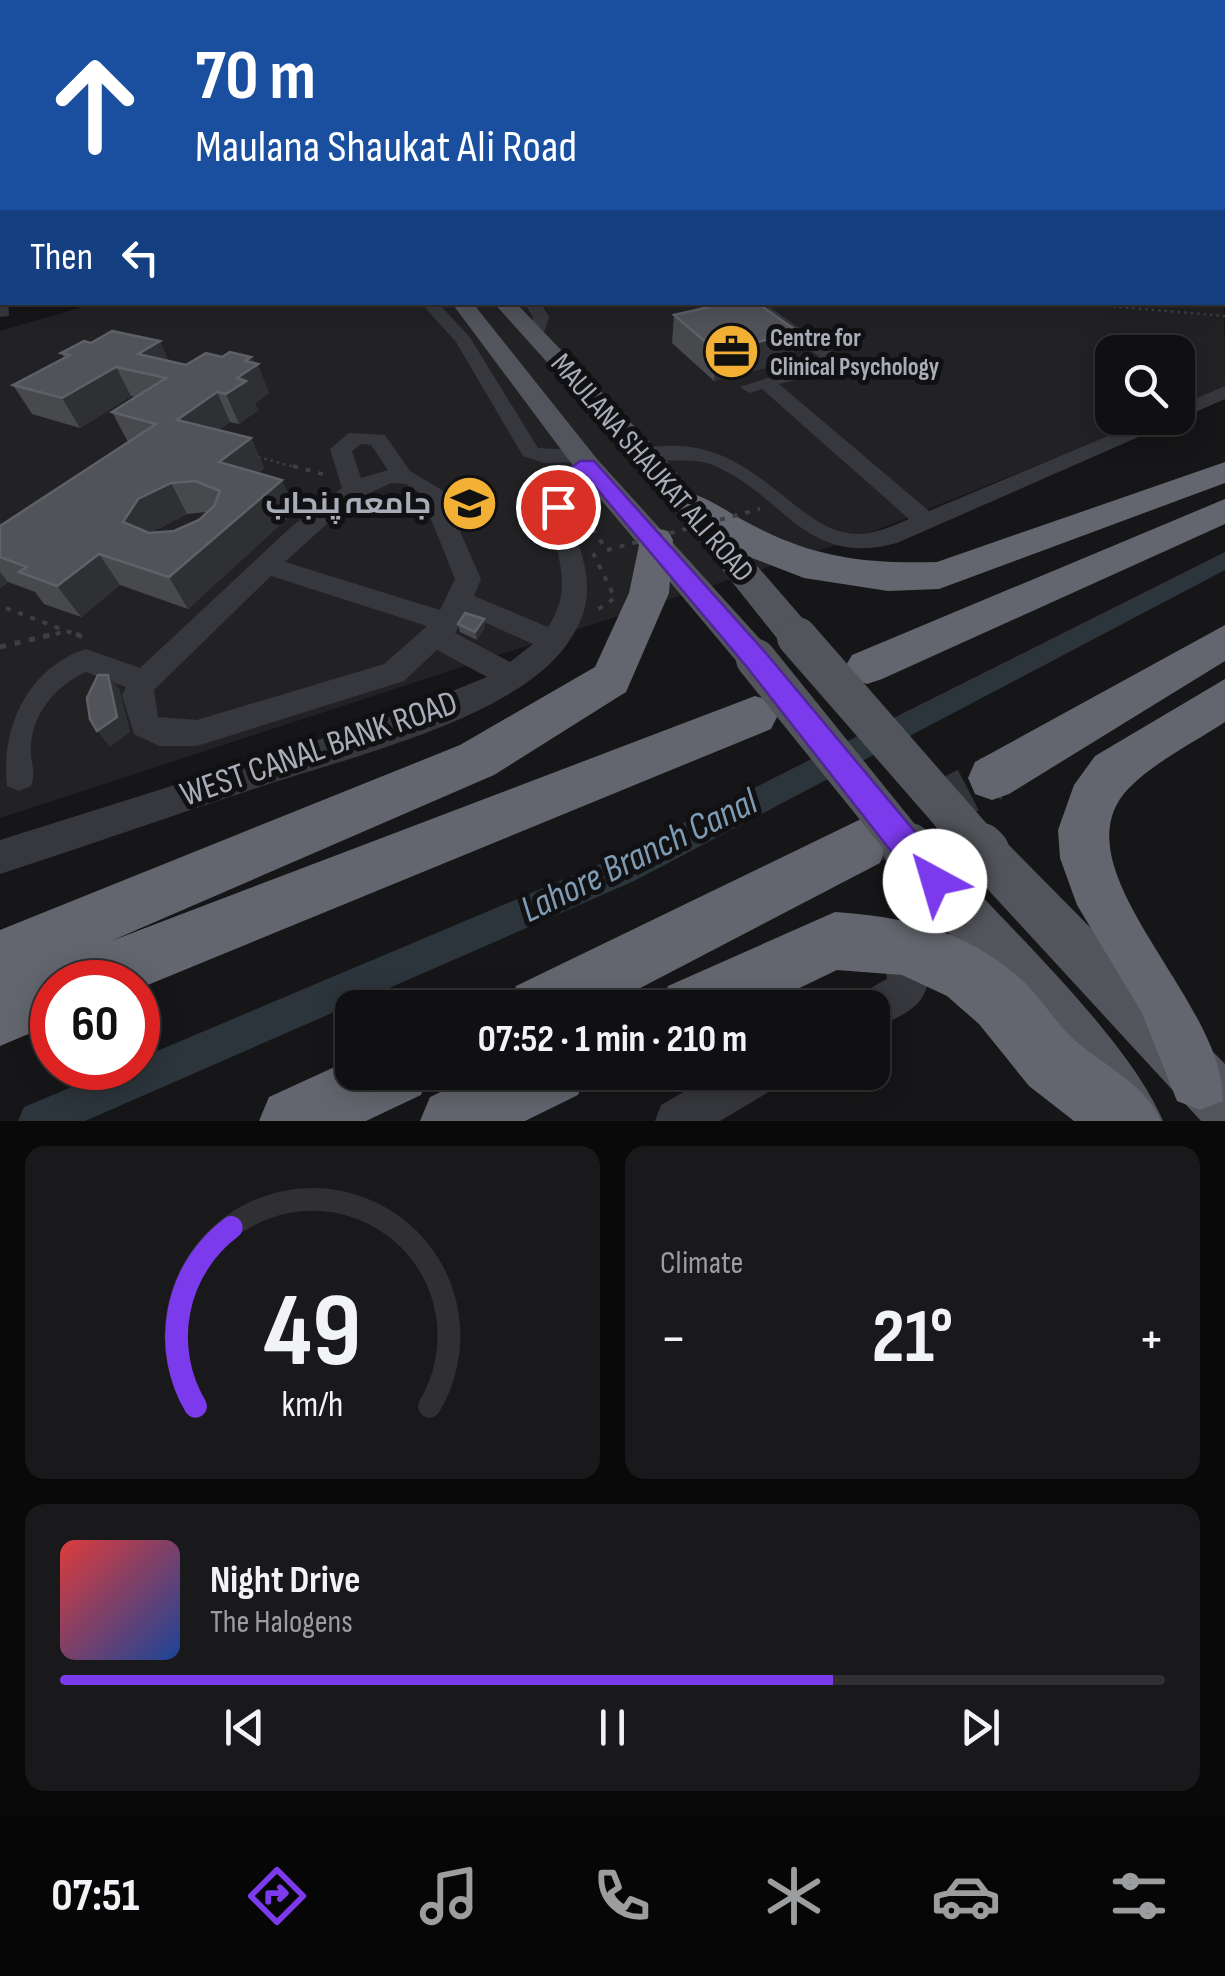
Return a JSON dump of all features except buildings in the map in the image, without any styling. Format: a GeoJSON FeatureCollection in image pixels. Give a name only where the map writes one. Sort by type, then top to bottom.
{"type":"FeatureCollection","features":[{"type":"Feature","properties":{"kind":"highway"},"geometry":{"type":"LineString","coordinates":[[0,959],[478,760],[611,680],[649,593],[669,520],[765,549],[817,570],[888,577],[940,574],[1225,472]]}},
{"type":"Feature","properties":{"kind":"highway"},"geometry":{"type":"LineString","coordinates":[[867,667],[1225,510]]}},
{"type":"Feature","properties":{"kind":"highway"},"geometry":{"type":"LineString","coordinates":[[992,778],[1225,641]]}},
{"type":"Feature","properties":{"kind":"highway"},"geometry":{"type":"LineString","coordinates":[[1212,1092],[1163,992],[1095,888],[1084,820],[1098,788],[1112,772],[1225,698]]}},
{"type":"Feature","properties":{"kind":"highway"},"geometry":{"type":"LineString","coordinates":[[137,960],[755,714]]}},
{"type":"Feature","properties":{"kind":"highway"},"geometry":{"type":"LineString","coordinates":[[574,990],[860,845]]}},
{"type":"Feature","properties":{"kind":"highway"},"geometry":{"type":"LineString","coordinates":[[729,990],[835,941],[902,946],[935,956],[1001,1002],[1052,1062],[1130,1121]]}},
{"type":"Feature","properties":{"kind":"highway"},"geometry":{"type":"LineString","coordinates":[[0,1015],[30,1003]]}},
{"type":"Feature","properties":{"kind":"highway"},"geometry":{"type":"LineString","coordinates":[[293,1121],[359,1090]]}},
{"type":"Feature","properties":{"kind":"highway"},"geometry":{"type":"LineString","coordinates":[[454,1121],[518,1090]]}},
{"type":"Feature","properties":{"kind":"main road","name":"MAULANA SHAUKAT ALI ROAD"},"geometry":{"type":"LineString","coordinates":[[464,305],[584,461],[669,520],[797,637],[984,852],[1212,1092]]}},
{"type":"Feature","properties":{"kind":"main road","name":"MAULANA SHAUKAT ALI ROAD"},"geometry":{"type":"LineString","coordinates":[[507,305],[645,454],[669,520],[756,659],[935,881],[1072,1036],[1130,1121]]}},
{"type":"Feature","properties":{"kind":"street"},"geometry":{"type":"LineString","coordinates":[[431,305],[463,340],[530,452],[584,461]]}},
{"type":"Feature","properties":{"kind":"street"},"geometry":{"type":"LineString","coordinates":[[534,305],[541,317],[536,335]]}},
{"type":"Feature","properties":{"kind":"street"},"geometry":{"type":"LineString","coordinates":[[770,312],[834,360],[828,366],[757,384],[926,521]]}},
{"type":"Feature","properties":{"kind":"street"},"geometry":{"type":"LineString","coordinates":[[1195,405],[1225,392]]}},
{"type":"Feature","properties":{"kind":"street"},"geometry":{"type":"LineString","coordinates":[[645,454],[687,450],[724,460],[800,519],[840,541],[875,542],[1127,435]]}},
{"type":"Feature","properties":{"kind":"street"},"geometry":{"type":"LineString","coordinates":[[351,479],[344,444],[372,436],[404,478]]}},
{"type":"Feature","properties":{"kind":"street","name":"WEST CANAL BANK ROAD"},"geometry":{"type":"LineString","coordinates":[[0,857],[422,719],[512,676],[554,642],[577,604],[580,584],[558,507],[569,480],[584,461]]}},
{"type":"Feature","properties":{"kind":"street"},"geometry":{"type":"LineString","coordinates":[[404,478],[431,490],[468,579],[448,620],[394,674],[197,733],[159,734],[144,725],[137,707],[144,682],[351,479],[404,478]]}},
{"type":"Feature","properties":{"kind":"street"},"geometry":{"type":"LineString","coordinates":[[267,565],[448,620],[554,642]]}},
{"type":"Feature","properties":{"kind":"street"},"geometry":{"type":"LineString","coordinates":[[448,620],[512,676]]}},
{"type":"Feature","properties":{"kind":"street"},"geometry":{"type":"LineString","coordinates":[[19,776],[12,759],[18,724],[58,674],[86,660],[144,682]]}},
{"type":"Feature","properties":{"kind":"street"},"geometry":{"type":"LineString","coordinates":[[890,999],[908,989],[902,946]]}},
{"type":"Feature","properties":{"kind":"street"},"geometry":{"type":"LineString","coordinates":[[677,1121],[731,1090]]}},
{"type":"Feature","properties":{"kind":"path"},"geometry":{"type":"LineString","coordinates":[[1096,305],[1225,316]]}},
{"type":"Feature","properties":{"kind":"path"},"geometry":{"type":"LineString","coordinates":[[254,456],[323,476],[351,479]]}},
{"type":"Feature","properties":{"kind":"path"},"geometry":{"type":"LineString","coordinates":[[607,550],[760,509]]}},
{"type":"Feature","properties":{"kind":"path"},"geometry":{"type":"LineString","coordinates":[[6,608],[103,645]]}},
{"type":"Feature","properties":{"kind":"path"},"geometry":{"type":"LineString","coordinates":[[0,648],[66,631]]}},
{"type":"Feature","properties":{"kind":"shaded area","name":"جامعہ پنجاب"},"geometry":{"type":"Polygon","coordinates":[[[82,305],[1224,305],[1225,386],[1195,399],[1195,335],[1095,335],[1095,435],[1112,435],[857,538],[0,818],[0,331],[82,305]]]}},
{"type":"Feature","properties":{"kind":"waterway","name":"Lahore Branch Canal"},"geometry":{"type":"LineString","coordinates":[[38,1121],[623,870],[1225,560]]}},
{"type":"Feature","properties":{"kind":"tunnel"},"geometry":{"type":"LineString","coordinates":[[865,843],[992,778]]}},
{"type":"Feature","properties":{"kind":"place","name":"Centre for Clinical Psychology"},"geometry":{"type":"Point","coordinates":[731,352]}},
{"type":"Feature","properties":{"kind":"place","name":"جامعہ پنجاب"},"geometry":{"type":"Point","coordinates":[470,504]}},
{"type":"Feature","properties":{"kind":"route"},"geometry":{"type":"LineString","coordinates":[[558,507],[569,480],[587,465],[756,659],[935,881]]}}]}
